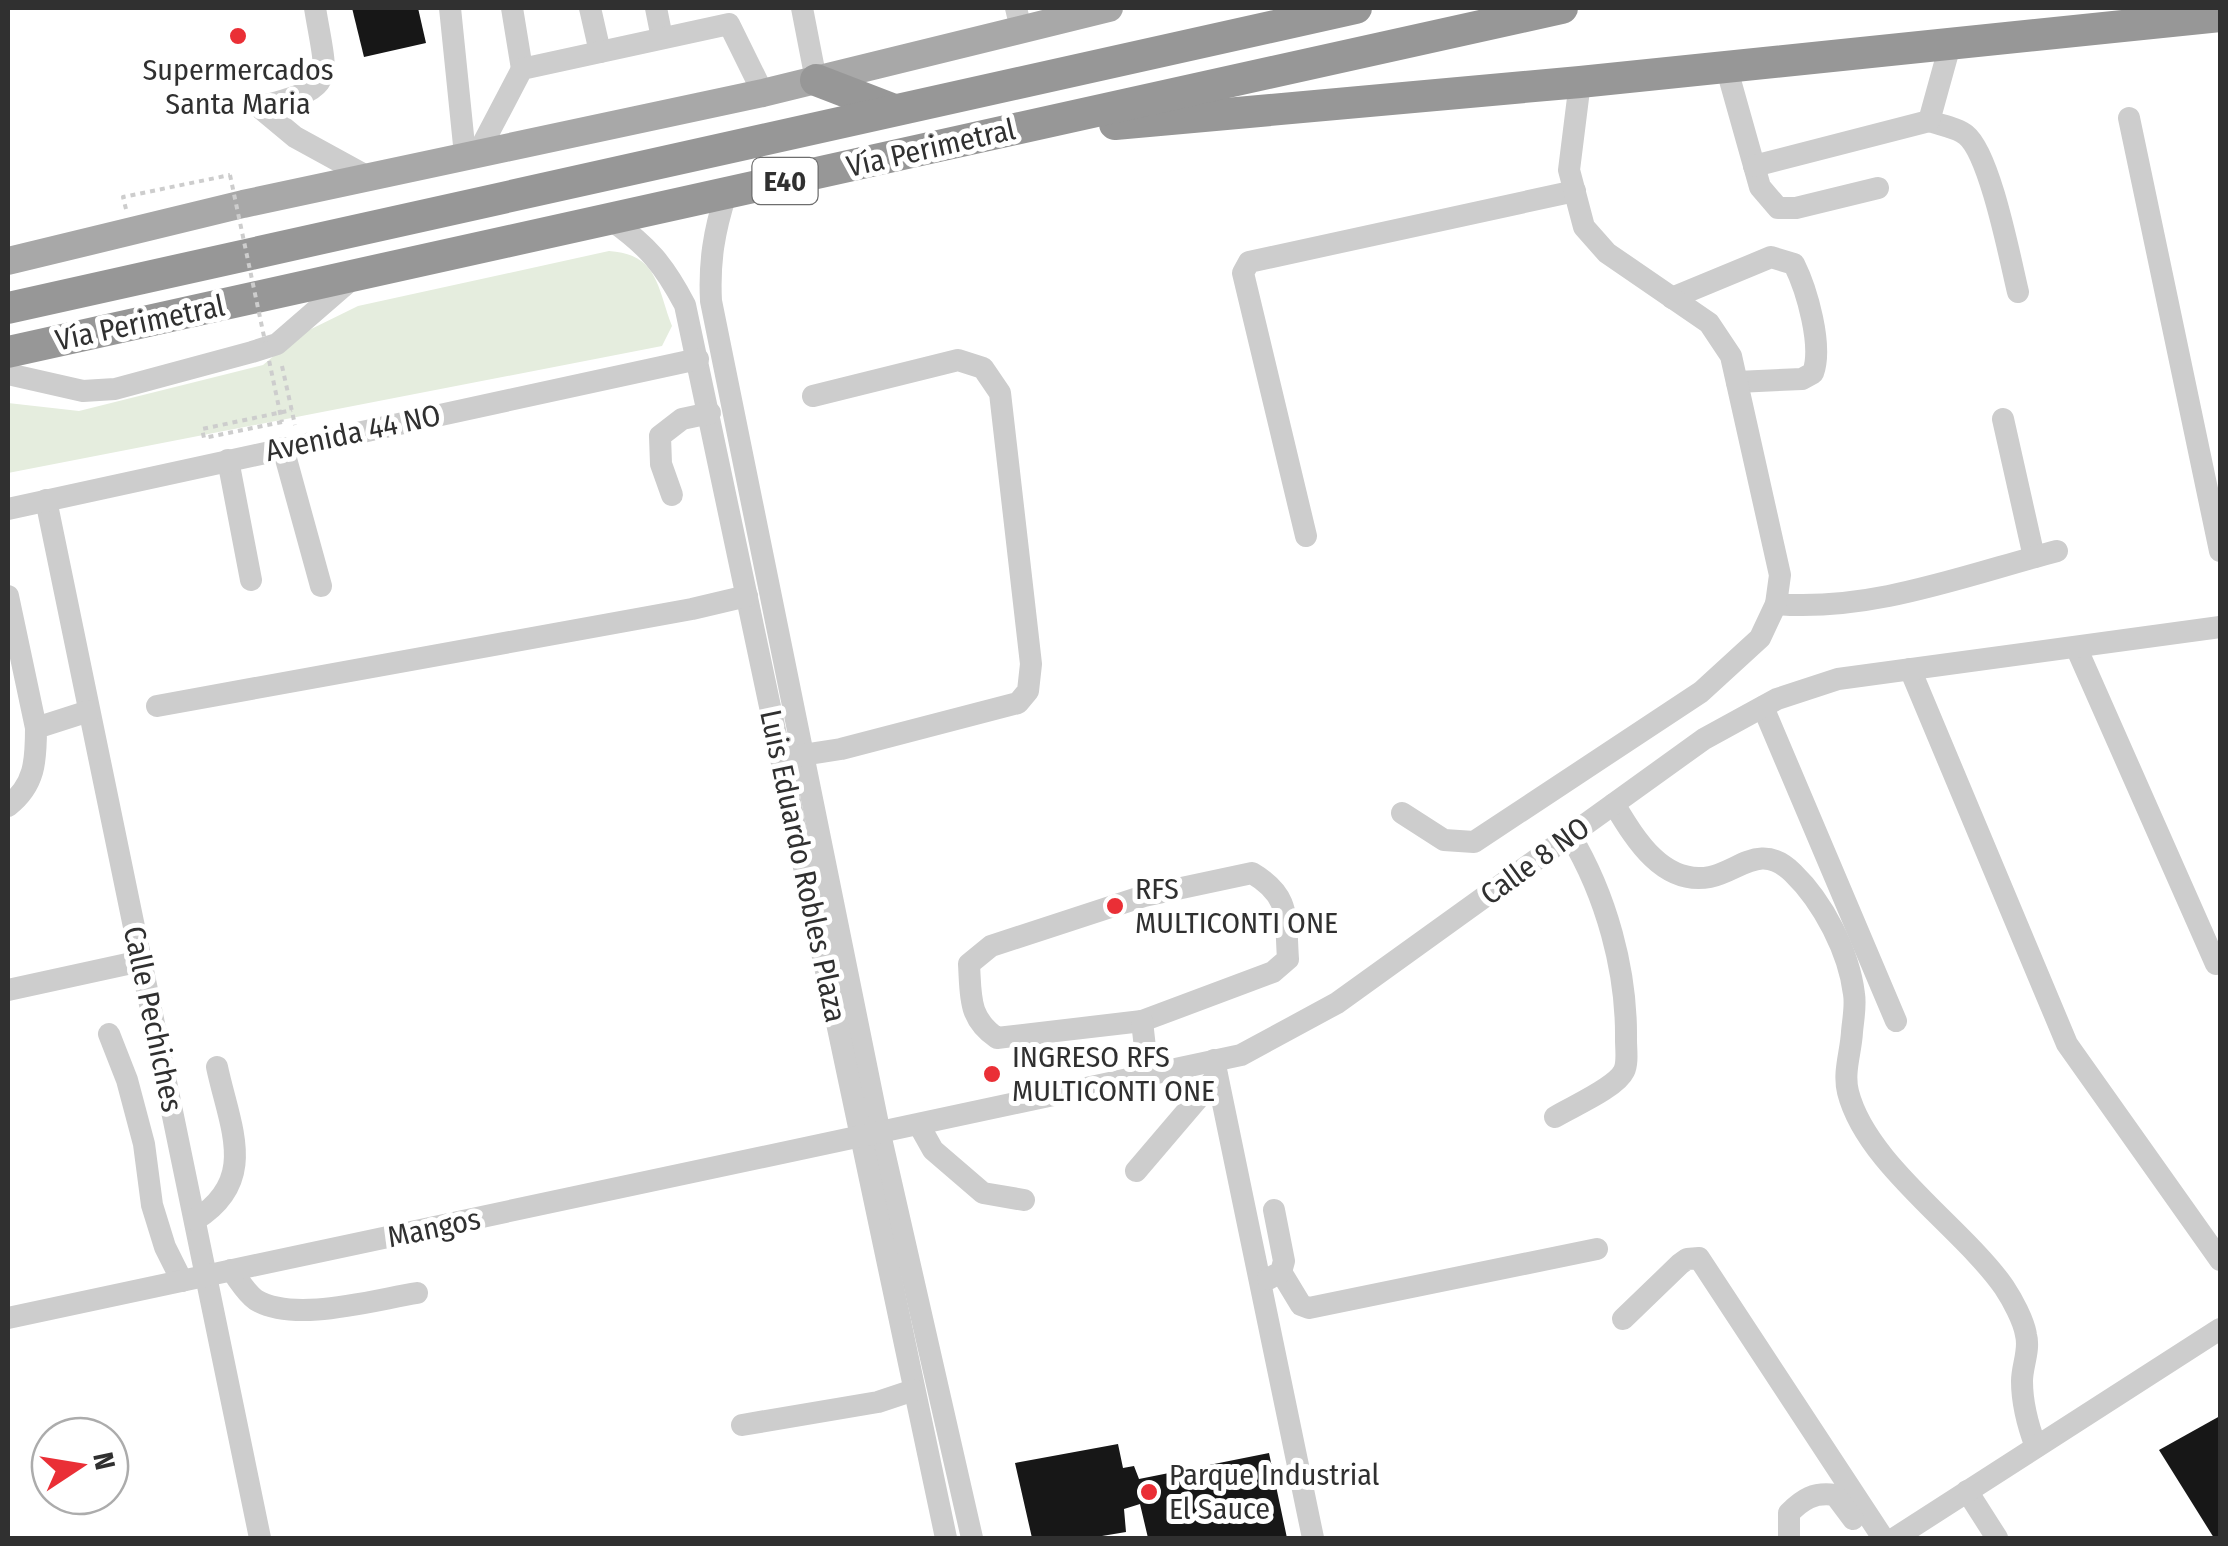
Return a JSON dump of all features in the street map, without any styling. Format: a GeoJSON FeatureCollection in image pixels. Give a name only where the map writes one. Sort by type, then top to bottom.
{"type":"FeatureCollection","features":[{"type":"Feature","properties":{"kind":"highway","name":"Vía Perimetral"},"geometry":{"type":"LineString","coordinates":[[8,308],[1356,8]]}},
{"type":"Feature","properties":{"kind":"highway","name":"Vía Perimetral"},"geometry":{"type":"LineString","coordinates":[[8,352],[1562,8]]}},
{"type":"Feature","properties":{"kind":"highway"},"geometry":{"type":"LineString","coordinates":[[980,136],[1580,82],[2220,16]]}},
{"type":"Feature","properties":{"kind":"highway"},"geometry":{"type":"LineString","coordinates":[[816,80],[894,110]]}},
{"type":"Feature","properties":{"kind":"main road"},"geometry":{"type":"LineString","coordinates":[[8,260],[472,153],[762,93],[1018,18],[1110,8]]}},
{"type":"Feature","properties":{"kind":"street"},"geometry":{"type":"LineString","coordinates":[[315,8],[325,68],[320,84],[304,96],[259,107],[295,137],[368,177]]}},
{"type":"Feature","properties":{"kind":"street"},"geometry":{"type":"LineString","coordinates":[[450,8],[472,153]]}},
{"type":"Feature","properties":{"kind":"street"},"geometry":{"type":"LineString","coordinates":[[472,153],[522,69],[512,8]]}},
{"type":"Feature","properties":{"kind":"street"},"geometry":{"type":"LineString","coordinates":[[590,8],[600,52]]}},
{"type":"Feature","properties":{"kind":"street"},"geometry":{"type":"LineString","coordinates":[[656,8],[662,38]]}},
{"type":"Feature","properties":{"kind":"street"},"geometry":{"type":"LineString","coordinates":[[802,8],[816,80]]}},
{"type":"Feature","properties":{"kind":"street"},"geometry":{"type":"LineString","coordinates":[[522,69],[662,38],[727,16],[762,93]]}},
{"type":"Feature","properties":{"kind":"street"},"geometry":{"type":"LineString","coordinates":[[1929,122],[1950,45]]}},
{"type":"Feature","properties":{"kind":"street"},"geometry":{"type":"LineString","coordinates":[[1726,66],[1760,187],[1778,208],[1796,208],[1878,188]]}},
{"type":"Feature","properties":{"kind":"street"},"geometry":{"type":"LineString","coordinates":[[1402,813],[1444,840],[1474,842],[1701,692],[1760,638],[1776,604],[1780,575],[1731,356],[1709,323],[1607,252],[1584,228],[1569,170],[1580,82]]}},
{"type":"Feature","properties":{"kind":"street"},"geometry":{"type":"LineString","coordinates":[[2129,118],[2220,551]]}},
{"type":"Feature","properties":{"kind":"street"},"geometry":{"type":"LineString","coordinates":[[1754,166],[1929,122],[1966,134],[1979,154],[1992,190],[2018,292]]}},
{"type":"Feature","properties":{"kind":"street"},"geometry":{"type":"LineString","coordinates":[[1306,536],[1243,272],[1249,262],[1575,191]]}},
{"type":"Feature","properties":{"kind":"street","name":"Luis Eduardo Robles Plaza"},"geometry":{"type":"LineString","coordinates":[[726,194],[713,232],[709,265],[711,300],[792,757],[871,1136],[914,1390],[946,1538]]}},
{"type":"Feature","properties":{"kind":"street","name":"Luis Eduardo Robles Plaza"},"geometry":{"type":"LineString","coordinates":[[611,220],[645,244],[667,270],[685,305],[747,596],[792,757]]}},
{"type":"Feature","properties":{"kind":"street"},"geometry":{"type":"LineString","coordinates":[[1672,298],[1771,257],[1794,264],[1804,283],[1818,359],[1813,373],[1802,380],[1737,382]]}},
{"type":"Feature","properties":{"kind":"street"},"geometry":{"type":"LineString","coordinates":[[8,374],[83,391],[115,389],[277,344],[356,276]]}},
{"type":"Feature","properties":{"kind":"street","name":"Avenida 44 NO"},"geometry":{"type":"LineString","coordinates":[[8,509],[698,359]]}},
{"type":"Feature","properties":{"kind":"street"},"geometry":{"type":"LineString","coordinates":[[792,757],[1018,703],[1028,691],[1032,664],[1000,393],[983,368],[958,360],[813,396]]}},
{"type":"Feature","properties":{"kind":"street"},"geometry":{"type":"LineString","coordinates":[[672,495],[660,464],[660,436],[682,419],[710,413]]}},
{"type":"Feature","properties":{"kind":"street"},"geometry":{"type":"LineString","coordinates":[[2003,420],[2034,557]]}},
{"type":"Feature","properties":{"kind":"street"},"geometry":{"type":"LineString","coordinates":[[291,446],[321,586]]}},
{"type":"Feature","properties":{"kind":"street"},"geometry":{"type":"LineString","coordinates":[[228,460],[251,580]]}},
{"type":"Feature","properties":{"kind":"street","name":"Calle Pechiches"},"geometry":{"type":"LineString","coordinates":[[46,500],[260,1538]]}},
{"type":"Feature","properties":{"kind":"street"},"geometry":{"type":"LineString","coordinates":[[1776,604],[1818,608],[1879,598],[2057,550]]}},
{"type":"Feature","properties":{"kind":"street"},"geometry":{"type":"LineString","coordinates":[[8,596],[36,728],[33,777],[8,806]]}},
{"type":"Feature","properties":{"kind":"street"},"geometry":{"type":"LineString","coordinates":[[157,706],[692,610],[747,596]]}},
{"type":"Feature","properties":{"kind":"street","name":"Calle 8 NO"},"geometry":{"type":"LineString","coordinates":[[871,1136],[1148,1076],[1216,1068],[1337,1004],[1704,739],[1763,707],[1838,679],[2220,627]]}},
{"type":"Feature","properties":{"kind":"street"},"geometry":{"type":"LineString","coordinates":[[2076,646],[2216,964]]}},
{"type":"Feature","properties":{"kind":"street"},"geometry":{"type":"LineString","coordinates":[[1910,670],[2067,1044],[2220,1260]]}},
{"type":"Feature","properties":{"kind":"street"},"geometry":{"type":"LineString","coordinates":[[1763,707],[1896,1022]]}},
{"type":"Feature","properties":{"kind":"street"},"geometry":{"type":"LineString","coordinates":[[36,728],[90,711]]}},
{"type":"Feature","properties":{"kind":"street"},"geometry":{"type":"LineString","coordinates":[[1614,804],[1636,842],[1662,866],[1685,875],[1710,877],[1746,860],[1776,861],[1793,872],[1827,918],[1855,995],[1847,1062],[1848,1092],[1876,1146],[2005,1288],[2026,1335],[2022,1381],[2026,1421],[2036,1447]]}},
{"type":"Feature","properties":{"kind":"street"},"geometry":{"type":"LineString","coordinates":[[1554,1117],[1613,1083],[1624,1070],[1626,1053],[1616,948],[1583,858],[1570,835]]}},
{"type":"Feature","properties":{"kind":"street"},"geometry":{"type":"LineString","coordinates":[[1252,872],[1273,885],[1284,908],[1288,958],[1273,972],[1142,1021],[997,1038],[979,1025],[971,999],[969,964],[991,946],[1144,896],[1252,872]]}},
{"type":"Feature","properties":{"kind":"street"},"geometry":{"type":"LineString","coordinates":[[8,990],[141,961]]}},
{"type":"Feature","properties":{"kind":"street"},"geometry":{"type":"LineString","coordinates":[[1142,1021],[1148,1076]]}},
{"type":"Feature","properties":{"kind":"street"},"geometry":{"type":"LineString","coordinates":[[110,1034],[128,1080],[144,1144],[152,1206],[165,1247],[182,1281]]}},
{"type":"Feature","properties":{"kind":"street"},"geometry":{"type":"LineString","coordinates":[[195,1220],[218,1206],[234,1176],[234,1143],[217,1067]]}},
{"type":"Feature","properties":{"kind":"street"},"geometry":{"type":"LineString","coordinates":[[1136,1171],[1216,1068]]}},
{"type":"Feature","properties":{"kind":"street"},"geometry":{"type":"LineString","coordinates":[[1216,1068],[1271,1276],[1313,1538]]}},
{"type":"Feature","properties":{"kind":"street"},"geometry":{"type":"LineString","coordinates":[[919,1125],[933,1150],[982,1192],[1024,1200]]}},
{"type":"Feature","properties":{"kind":"street","name":"Luis Eduardo Robles Plaza"},"geometry":{"type":"LineString","coordinates":[[871,1136],[972,1538]]}},
{"type":"Feature","properties":{"kind":"street","name":"Mangos"},"geometry":{"type":"LineString","coordinates":[[8,1318],[871,1136]]}},
{"type":"Feature","properties":{"kind":"street"},"geometry":{"type":"LineString","coordinates":[[1271,1276],[1284,1261],[1274,1210]]}},
{"type":"Feature","properties":{"kind":"street"},"geometry":{"type":"LineString","coordinates":[[1271,1276],[1309,1308],[1597,1249]]}},
{"type":"Feature","properties":{"kind":"street"},"geometry":{"type":"LineString","coordinates":[[1623,1319],[1680,1264],[1699,1258],[1883,1538]]}},
{"type":"Feature","properties":{"kind":"street"},"geometry":{"type":"LineString","coordinates":[[231,1270],[252,1297],[270,1307],[296,1311],[417,1293]]}},
{"type":"Feature","properties":{"kind":"street"},"geometry":{"type":"LineString","coordinates":[[1895,1538],[2220,1329]]}},
{"type":"Feature","properties":{"kind":"street"},"geometry":{"type":"LineString","coordinates":[[742,1425],[878,1402],[914,1390]]}},
{"type":"Feature","properties":{"kind":"street"},"geometry":{"type":"LineString","coordinates":[[1967,1491],[1997,1538]]}},
{"type":"Feature","properties":{"kind":"street"},"geometry":{"type":"LineString","coordinates":[[1789,1538],[1790,1513],[1803,1499],[1821,1493],[1835,1494],[1866,1538]]}},
{"type":"Feature","properties":{"kind":"path"},"geometry":{"type":"LineString","coordinates":[[126,210],[123,198],[230,175],[282,422],[204,438],[202,429],[292,410]]}},
{"type":"Feature","properties":{"kind":"path"},"geometry":{"type":"LineString","coordinates":[[221,190],[240,186]]}},
{"type":"Feature","properties":{"kind":"path"},"geometry":{"type":"LineString","coordinates":[[277,344],[292,410],[291,446]]}},
{"type":"Feature","properties":{"kind":"green space"},"geometry":{"type":"Polygon","coordinates":[[[609,251],[637,258],[653,275],[672,326],[662,346],[8,473],[8,403],[79,411],[263,365],[299,335],[358,306],[609,251]]]}},
{"type":"Feature","properties":{"kind":"building"},"geometry":{"type":"Polygon","coordinates":[[[352,8],[418,8],[426,43],[364,57],[352,8]]]}},
{"type":"Feature","properties":{"kind":"building"},"geometry":{"type":"Polygon","coordinates":[[[2220,1416],[2220,1538],[2214,1538],[2159,1450],[2220,1416]]]}},
{"type":"Feature","properties":{"kind":"building","name":"Parque Industrial El Sauce"},"geometry":{"type":"Polygon","coordinates":[[[1118,1444],[1123,1468],[1134,1466],[1139,1479],[1269,1453],[1287,1538],[1148,1538],[1140,1504],[1124,1509],[1126,1532],[1090,1538],[1032,1538],[1015,1463],[1118,1444]]]}},
{"type":"Feature","properties":{"kind":"place","name":"Supermercados Santa Maria"},"geometry":{"type":"Point","coordinates":[238,36]}},
{"type":"Feature","properties":{"kind":"place","name":"RFS MULTICONTI ONE"},"geometry":{"type":"Point","coordinates":[1115,906]}},
{"type":"Feature","properties":{"kind":"place","name":"INGRESO RFS MULTICONTI ONE"},"geometry":{"type":"Point","coordinates":[992,1074]}},
{"type":"Feature","properties":{"kind":"place","name":"Parque Industrial El Sauce"},"geometry":{"type":"Point","coordinates":[1149,1492]}}]}
